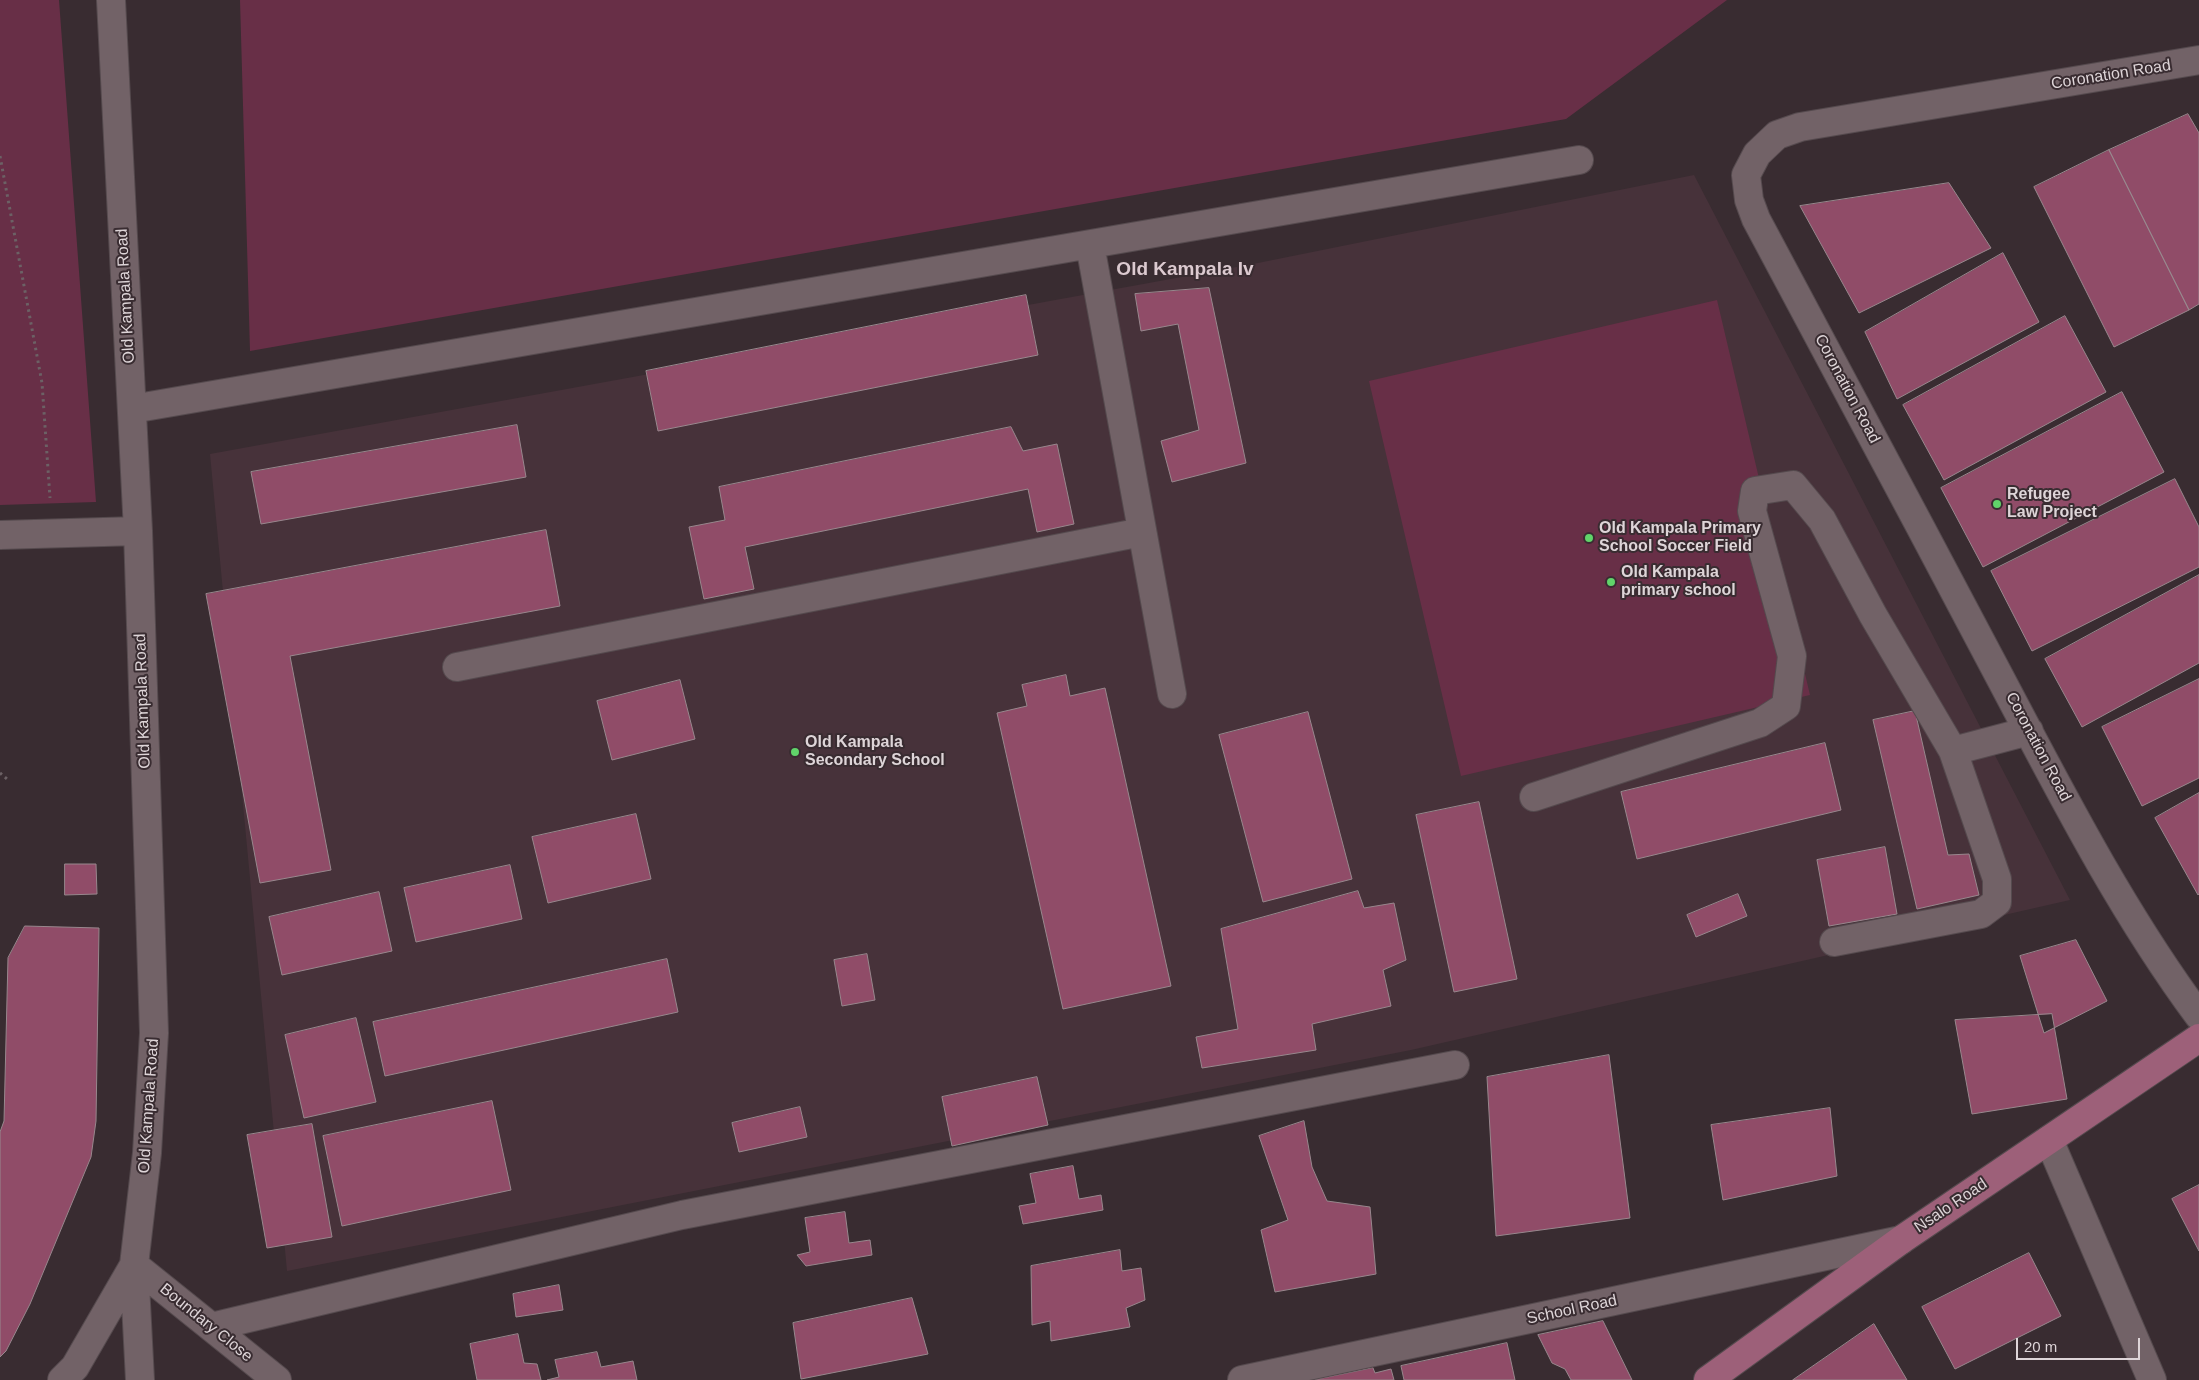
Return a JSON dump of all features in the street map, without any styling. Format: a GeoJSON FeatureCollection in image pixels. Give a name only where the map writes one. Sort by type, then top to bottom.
{"type":"FeatureCollection","features":[{"type":"Feature","properties":{"kind":"main road","name":"Nsalo Road"},"geometry":{"type":"LineString","coordinates":[[1708,1380],[1901,1240],[2199,1038]]}},
{"type":"Feature","properties":{"kind":"street","name":"Old Kampala Road"},"geometry":{"type":"LineString","coordinates":[[62,1380],[75,1367],[134,1265],[147,1153],[154,1033],[138,531],[111,0]]}},
{"type":"Feature","properties":{"kind":"street","name":"Coronation Road"},"geometry":{"type":"LineString","coordinates":[[2199,60],[1800,127],[1777,135],[1757,154],[1746,175],[1749,200],[1756,219],[2029,731],[2117,892],[2168,973],[2199,1016]]}},
{"type":"Feature","properties":{"kind":"street"},"geometry":{"type":"LineString","coordinates":[[132,409],[1579,160]]}},
{"type":"Feature","properties":{"kind":"street"},"geometry":{"type":"LineString","coordinates":[[1090,244],[1172,694]]}},
{"type":"Feature","properties":{"kind":"street"},"geometry":{"type":"LineString","coordinates":[[1534,797],[1760,723],[1786,706],[1792,656],[1752,511],[1755,491],[1794,485],[1822,520],[1872,615],[1953,751],[1997,880],[1997,902],[1981,914],[1834,942]]}},
{"type":"Feature","properties":{"kind":"street"},"geometry":{"type":"LineString","coordinates":[[0,535],[138,531]]}},
{"type":"Feature","properties":{"kind":"street"},"geometry":{"type":"LineString","coordinates":[[457,666],[1142,532]]}},
{"type":"Feature","properties":{"kind":"street"},"geometry":{"type":"LineString","coordinates":[[1953,751],[2029,731]]}},
{"type":"Feature","properties":{"kind":"street"},"geometry":{"type":"LineString","coordinates":[[211,1327],[682,1215],[1455,1065]]}},
{"type":"Feature","properties":{"kind":"street"},"geometry":{"type":"LineString","coordinates":[[2048,1140],[2152,1380]]}},
{"type":"Feature","properties":{"kind":"street","name":"School Road"},"geometry":{"type":"LineString","coordinates":[[1242,1380],[1901,1240]]}},
{"type":"Feature","properties":{"kind":"street"},"geometry":{"type":"LineString","coordinates":[[134,1265],[140,1380]]}},
{"type":"Feature","properties":{"kind":"street","name":"Boundary Close"},"geometry":{"type":"LineString","coordinates":[[134,1265],[211,1327],[266,1375]]}},
{"type":"Feature","properties":{"kind":"path"},"geometry":{"type":"LineString","coordinates":[[0,156],[42,382],[53,533]]}},
{"type":"Feature","properties":{"kind":"path"},"geometry":{"type":"LineString","coordinates":[[0,773],[7,778]]}},
{"type":"Feature","properties":{"kind":"shaded area"},"geometry":{"type":"Polygon","coordinates":[[[0,0],[59,0],[96,502],[0,505],[0,0]]]}},
{"type":"Feature","properties":{"kind":"shaded area"},"geometry":{"type":"Polygon","coordinates":[[[240,0],[1727,0],[1566,119],[250,351],[240,0]]]}},
{"type":"Feature","properties":{"kind":"shaded area","name":"Old Kampala Secondary School"},"geometry":{"type":"Polygon","coordinates":[[[1694,175],[2070,900],[1411,1050],[287,1271],[210,454],[1253,264],[1694,175]]]}},
{"type":"Feature","properties":{"kind":"shaded area","name":"Old Kampala Primary School Soccer Field"},"geometry":{"type":"Polygon","coordinates":[[[1717,300],[1810,695],[1461,776],[1369,381],[1717,300]]]}},
{"type":"Feature","properties":{"kind":"building"},"geometry":{"type":"Polygon","coordinates":[[[2188,114],[2199,133],[2199,304],[2189,310],[2109,150],[2188,114]]]}},
{"type":"Feature","properties":{"kind":"building"},"geometry":{"type":"Polygon","coordinates":[[[2109,150],[2189,310],[2114,347],[2034,187],[2109,150]]]}},
{"type":"Feature","properties":{"kind":"building"},"geometry":{"type":"Polygon","coordinates":[[[1949,183],[1991,248],[1859,313],[1800,206],[1949,183]]]}},
{"type":"Feature","properties":{"kind":"building"},"geometry":{"type":"Polygon","coordinates":[[[2003,253],[2039,322],[1897,399],[1865,332],[2003,253]]]}},
{"type":"Feature","properties":{"kind":"building"},"geometry":{"type":"Polygon","coordinates":[[[1209,288],[1246,463],[1172,482],[1161,441],[1199,430],[1178,324],[1141,331],[1135,294],[1209,288]]]}},
{"type":"Feature","properties":{"kind":"building"},"geometry":{"type":"Polygon","coordinates":[[[1026,295],[1038,355],[658,431],[646,371],[1026,295]]]}},
{"type":"Feature","properties":{"kind":"building"},"geometry":{"type":"Polygon","coordinates":[[[2065,316],[2106,392],[1944,480],[1903,405],[2065,316]]]}},
{"type":"Feature","properties":{"kind":"building"},"geometry":{"type":"Polygon","coordinates":[[[2122,392],[2164,472],[1983,567],[1941,488],[2122,392]]]}},
{"type":"Feature","properties":{"kind":"building"},"geometry":{"type":"Polygon","coordinates":[[[517,425],[526,477],[261,524],[251,472],[517,425]]]}},
{"type":"Feature","properties":{"kind":"building"},"geometry":{"type":"Polygon","coordinates":[[[1011,427],[1023,451],[1057,444],[1074,524],[1037,532],[1028,489],[745,547],[754,589],[704,599],[689,527],[725,520],[719,487],[1011,427]]]}},
{"type":"Feature","properties":{"kind":"building"},"geometry":{"type":"Polygon","coordinates":[[[2175,479],[2199,527],[2199,567],[2032,651],[1991,571],[2175,479]]]}},
{"type":"Feature","properties":{"kind":"building"},"geometry":{"type":"Polygon","coordinates":[[[546,530],[560,606],[290,656],[331,870],[260,883],[206,594],[546,530]]]}},
{"type":"Feature","properties":{"kind":"building"},"geometry":{"type":"Polygon","coordinates":[[[2199,575],[2199,663],[2082,727],[2045,659],[2199,575]]]}},
{"type":"Feature","properties":{"kind":"building"},"geometry":{"type":"Polygon","coordinates":[[[1066,675],[1070,696],[1105,688],[1171,986],[1063,1009],[997,713],[1027,706],[1022,685],[1066,675]]]}},
{"type":"Feature","properties":{"kind":"building"},"geometry":{"type":"Polygon","coordinates":[[[2199,679],[2199,778],[2142,806],[2102,727],[2199,679]]]}},
{"type":"Feature","properties":{"kind":"building"},"geometry":{"type":"Polygon","coordinates":[[[680,680],[695,739],[612,760],[597,701],[680,680]]]}},
{"type":"Feature","properties":{"kind":"building"},"geometry":{"type":"Polygon","coordinates":[[[1915,711],[1948,855],[1969,854],[1979,895],[1917,909],[1873,720],[1915,711]]]}},
{"type":"Feature","properties":{"kind":"building"},"geometry":{"type":"Polygon","coordinates":[[[1308,712],[1352,879],[1263,902],[1219,735],[1308,712]]]}},
{"type":"Feature","properties":{"kind":"building"},"geometry":{"type":"Polygon","coordinates":[[[1825,743],[1841,810],[1637,859],[1621,792],[1825,743]]]}},
{"type":"Feature","properties":{"kind":"building"},"geometry":{"type":"Polygon","coordinates":[[[2199,793],[2199,894],[2198,895],[2155,818],[2199,793]]]}},
{"type":"Feature","properties":{"kind":"building"},"geometry":{"type":"Polygon","coordinates":[[[1479,802],[1517,979],[1454,992],[1416,815],[1479,802]]]}},
{"type":"Feature","properties":{"kind":"building"},"geometry":{"type":"Polygon","coordinates":[[[636,814],[651,879],[548,903],[532,837],[636,814]]]}},
{"type":"Feature","properties":{"kind":"building"},"geometry":{"type":"Polygon","coordinates":[[[1885,847],[1897,914],[1829,926],[1817,860],[1885,847]]]}},
{"type":"Feature","properties":{"kind":"building"},"geometry":{"type":"Polygon","coordinates":[[[65,864],[96,864],[97,894],[65,895],[65,864]]]}},
{"type":"Feature","properties":{"kind":"building"},"geometry":{"type":"Polygon","coordinates":[[[510,865],[522,919],[416,942],[404,888],[510,865]]]}},
{"type":"Feature","properties":{"kind":"building"},"geometry":{"type":"Polygon","coordinates":[[[1358,891],[1364,908],[1394,903],[1406,960],[1383,970],[1391,1006],[1312,1024],[1316,1050],[1202,1068],[1196,1037],[1238,1029],[1221,929],[1358,891]]]}},
{"type":"Feature","properties":{"kind":"building"},"geometry":{"type":"Polygon","coordinates":[[[379,892],[392,951],[282,975],[269,917],[379,892]]]}},
{"type":"Feature","properties":{"kind":"building"},"geometry":{"type":"Polygon","coordinates":[[[1738,894],[1747,916],[1696,937],[1687,915],[1738,894]]]}},
{"type":"Feature","properties":{"kind":"building"},"geometry":{"type":"Polygon","coordinates":[[[25,926],[99,928],[96,1121],[91,1157],[30,1304],[6,1351],[0,1357],[0,1132],[4,1121],[8,958],[25,926]]]}},
{"type":"Feature","properties":{"kind":"building"},"geometry":{"type":"Polygon","coordinates":[[[2076,940],[2107,1001],[2044,1033],[2020,956],[2076,940]]]}},
{"type":"Feature","properties":{"kind":"building"},"geometry":{"type":"Polygon","coordinates":[[[867,954],[875,1000],[842,1006],[834,960],[867,954]]]}},
{"type":"Feature","properties":{"kind":"building"},"geometry":{"type":"Polygon","coordinates":[[[667,959],[678,1012],[385,1076],[373,1022],[667,959]]]}},
{"type":"Feature","properties":{"kind":"building"},"geometry":{"type":"Polygon","coordinates":[[[2052,1014],[2067,1099],[1972,1114],[1955,1020],[2052,1014]]]}},
{"type":"Feature","properties":{"kind":"building"},"geometry":{"type":"Polygon","coordinates":[[[356,1018],[376,1102],[304,1118],[285,1035],[356,1018]]]}},
{"type":"Feature","properties":{"kind":"building"},"geometry":{"type":"Polygon","coordinates":[[[1609,1055],[1630,1218],[1496,1236],[1487,1077],[1609,1055]]]}},
{"type":"Feature","properties":{"kind":"building"},"geometry":{"type":"Polygon","coordinates":[[[1037,1077],[1048,1125],[952,1146],[942,1097],[1037,1077]]]}},
{"type":"Feature","properties":{"kind":"building"},"geometry":{"type":"Polygon","coordinates":[[[492,1101],[511,1190],[342,1226],[323,1136],[492,1101]]]}},
{"type":"Feature","properties":{"kind":"building"},"geometry":{"type":"Polygon","coordinates":[[[800,1107],[807,1137],[739,1152],[732,1123],[800,1107]]]}},
{"type":"Feature","properties":{"kind":"building"},"geometry":{"type":"Polygon","coordinates":[[[1830,1108],[1837,1176],[1723,1200],[1711,1125],[1830,1108]]]}},
{"type":"Feature","properties":{"kind":"building"},"geometry":{"type":"Polygon","coordinates":[[[1304,1121],[1312,1167],[1327,1201],[1370,1207],[1376,1274],[1275,1292],[1261,1230],[1288,1220],[1259,1136],[1304,1121]]]}},
{"type":"Feature","properties":{"kind":"building"},"geometry":{"type":"Polygon","coordinates":[[[312,1124],[332,1237],[267,1248],[247,1135],[312,1124]]]}},
{"type":"Feature","properties":{"kind":"building"},"geometry":{"type":"Polygon","coordinates":[[[1073,1166],[1079,1199],[1101,1195],[1103,1210],[1023,1224],[1019,1206],[1036,1203],[1030,1174],[1073,1166]]]}},
{"type":"Feature","properties":{"kind":"building"},"geometry":{"type":"Polygon","coordinates":[[[2199,1185],[2199,1251],[2172,1199],[2199,1185]]]}},
{"type":"Feature","properties":{"kind":"building"},"geometry":{"type":"Polygon","coordinates":[[[845,1212],[849,1243],[870,1240],[872,1255],[806,1266],[797,1255],[810,1252],[805,1218],[845,1212]]]}},
{"type":"Feature","properties":{"kind":"building"},"geometry":{"type":"Polygon","coordinates":[[[1120,1250],[1122,1271],[1141,1268],[1145,1300],[1126,1308],[1130,1327],[1051,1341],[1050,1321],[1032,1325],[1031,1266],[1120,1250]]]}},
{"type":"Feature","properties":{"kind":"building"},"geometry":{"type":"Polygon","coordinates":[[[2029,1253],[2061,1316],[1955,1369],[1922,1307],[2029,1253]]]}},
{"type":"Feature","properties":{"kind":"building"},"geometry":{"type":"Polygon","coordinates":[[[559,1285],[563,1310],[516,1317],[513,1294],[559,1285]]]}},
{"type":"Feature","properties":{"kind":"building"},"geometry":{"type":"Polygon","coordinates":[[[912,1298],[928,1354],[801,1379],[793,1323],[912,1298]]]}},
{"type":"Feature","properties":{"kind":"building"},"geometry":{"type":"Polygon","coordinates":[[[1603,1321],[1632,1380],[1571,1380],[1565,1369],[1552,1363],[1538,1335],[1603,1321]]]}},
{"type":"Feature","properties":{"kind":"building"},"geometry":{"type":"Polygon","coordinates":[[[1874,1324],[1907,1380],[1793,1380],[1874,1324]]]}},
{"type":"Feature","properties":{"kind":"building"},"geometry":{"type":"Polygon","coordinates":[[[518,1334],[524,1363],[537,1364],[541,1380],[477,1380],[470,1344],[518,1334]]]}},
{"type":"Feature","properties":{"kind":"building"},"geometry":{"type":"Polygon","coordinates":[[[1507,1343],[1515,1380],[1404,1380],[1401,1366],[1507,1343]]]}},
{"type":"Feature","properties":{"kind":"building"},"geometry":{"type":"Polygon","coordinates":[[[597,1352],[601,1367],[633,1361],[637,1380],[547,1380],[559,1377],[555,1360],[597,1352]]]}},
{"type":"Feature","properties":{"kind":"building"},"geometry":{"type":"Polygon","coordinates":[[[1373,1368],[1375,1373],[1391,1369],[1394,1380],[1313,1380],[1373,1368]]]}},
{"type":"Feature","properties":{"kind":"place","name":"Refugee Law Project"},"geometry":{"type":"Point","coordinates":[1997,504]}},
{"type":"Feature","properties":{"kind":"place","name":"Old Kampala Primary School Soccer Field"},"geometry":{"type":"Point","coordinates":[1589,538]}},
{"type":"Feature","properties":{"kind":"place","name":"Old Kampala primary school"},"geometry":{"type":"Point","coordinates":[1611,582]}},
{"type":"Feature","properties":{"kind":"place","name":"Old Kampala Secondary School"},"geometry":{"type":"Point","coordinates":[795,752]}},
{"type":"Feature","properties":{"kind":"district","name":"Old Kampala Iv"},"geometry":{"type":"Point","coordinates":[1185,270]}}]}
